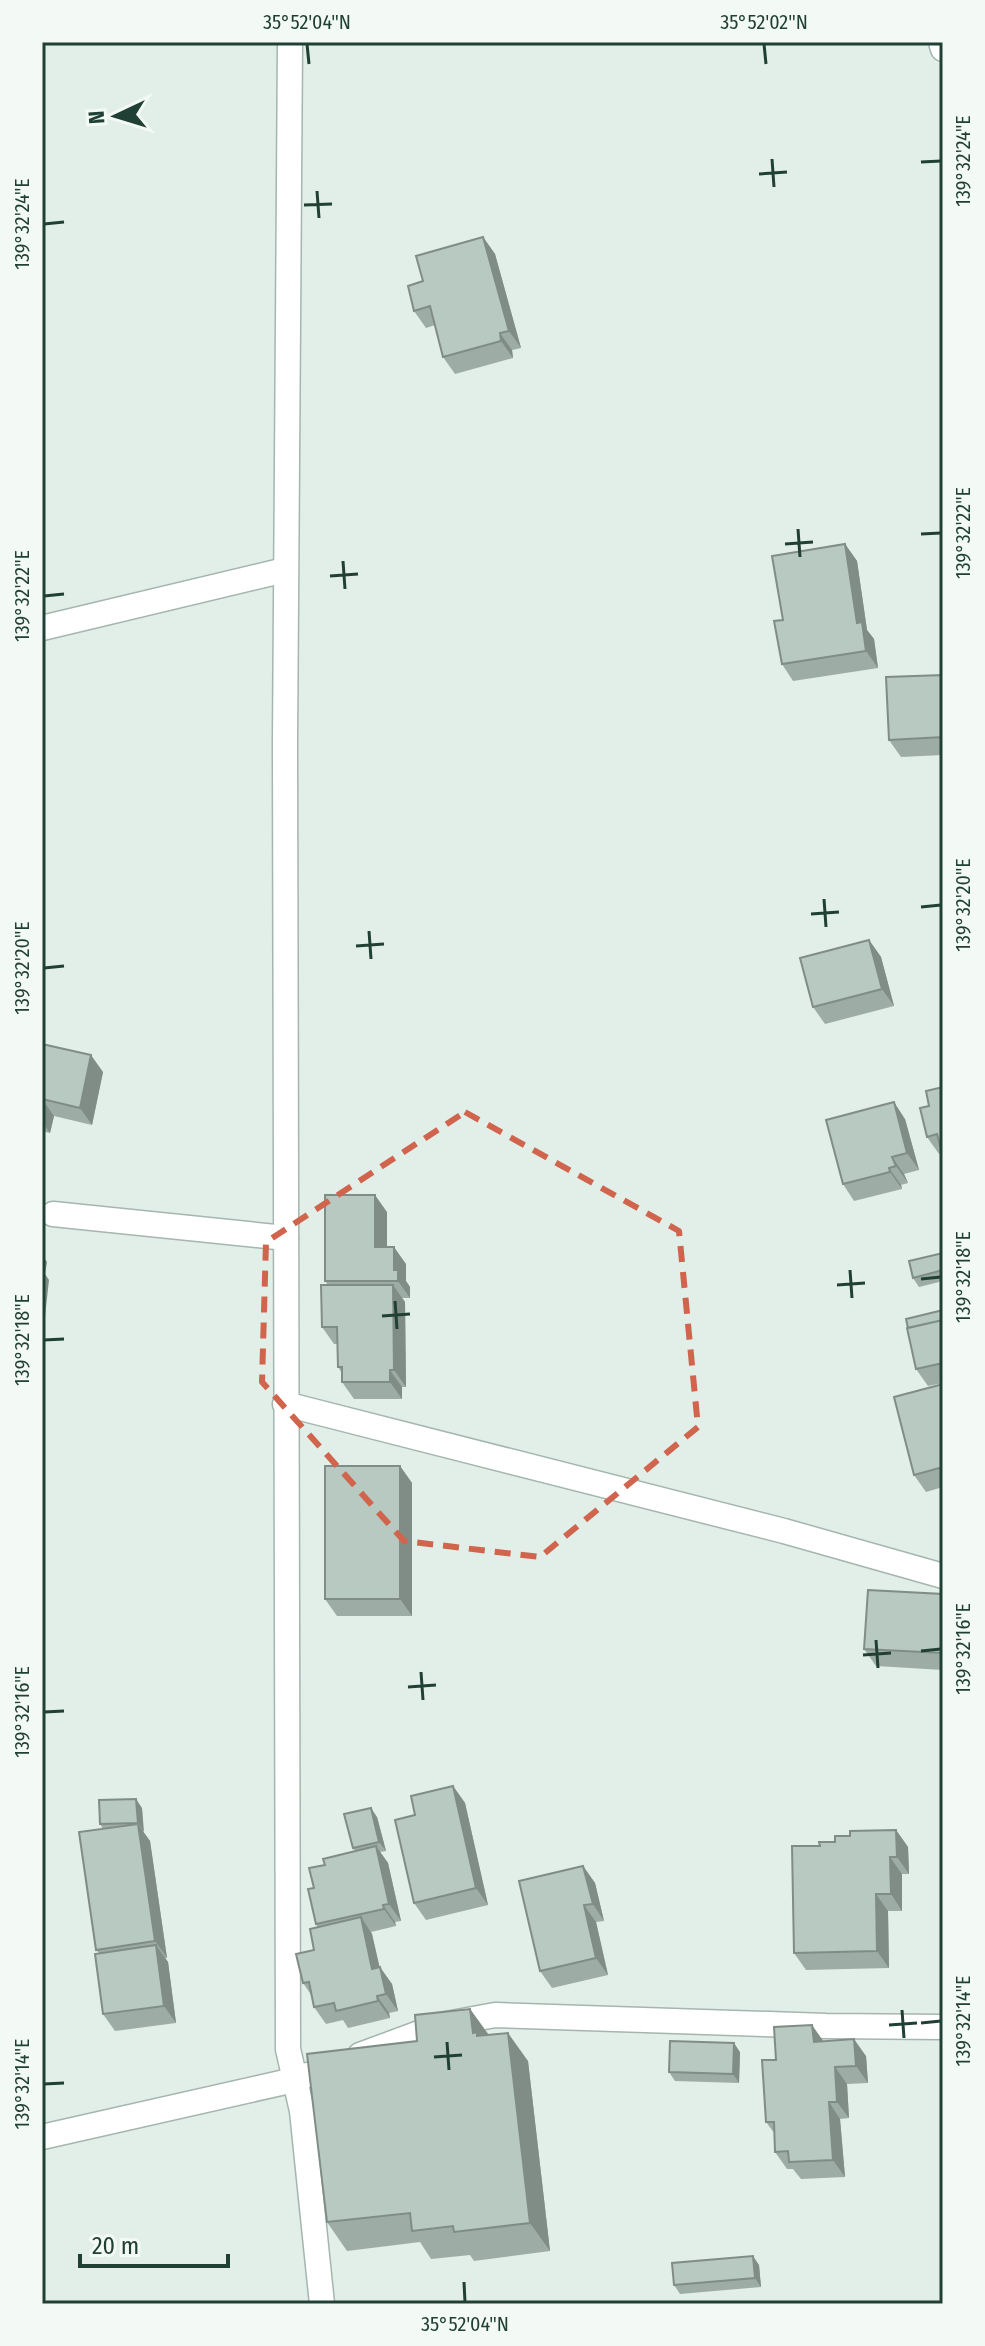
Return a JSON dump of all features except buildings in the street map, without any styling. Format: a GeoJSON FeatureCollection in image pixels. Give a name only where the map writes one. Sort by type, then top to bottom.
{"type":"FeatureCollection","features":[{"type":"Feature","properties":{"kind":"street"},"geometry":{"type":"LineString","coordinates":[[290,42],[285,570],[288,2049],[302,2111],[322,2304]]}},
{"type":"Feature","properties":{"kind":"street"},"geometry":{"type":"LineString","coordinates":[[941,42],[943,49]]}},
{"type":"Feature","properties":{"kind":"street"},"geometry":{"type":"LineString","coordinates":[[42,628],[285,570]]}},
{"type":"Feature","properties":{"kind":"street"},"geometry":{"type":"LineString","coordinates":[[53,1214],[286,1238]]}},
{"type":"Feature","properties":{"kind":"street"},"geometry":{"type":"LineString","coordinates":[[285,1404],[784,1531],[943,1576]]}},
{"type":"Feature","properties":{"kind":"street"},"geometry":{"type":"LineString","coordinates":[[42,2137],[294,2080],[441,2025],[495,2015],[943,2027]]}},
{"type":"Feature","properties":{"kind":"highlighted area"},"geometry":{"type":"Polygon","coordinates":[[[465,1112],[679,1231],[698,1427],[540,1557],[404,1541],[262,1382],[266,1242],[465,1112]]]}}]}
